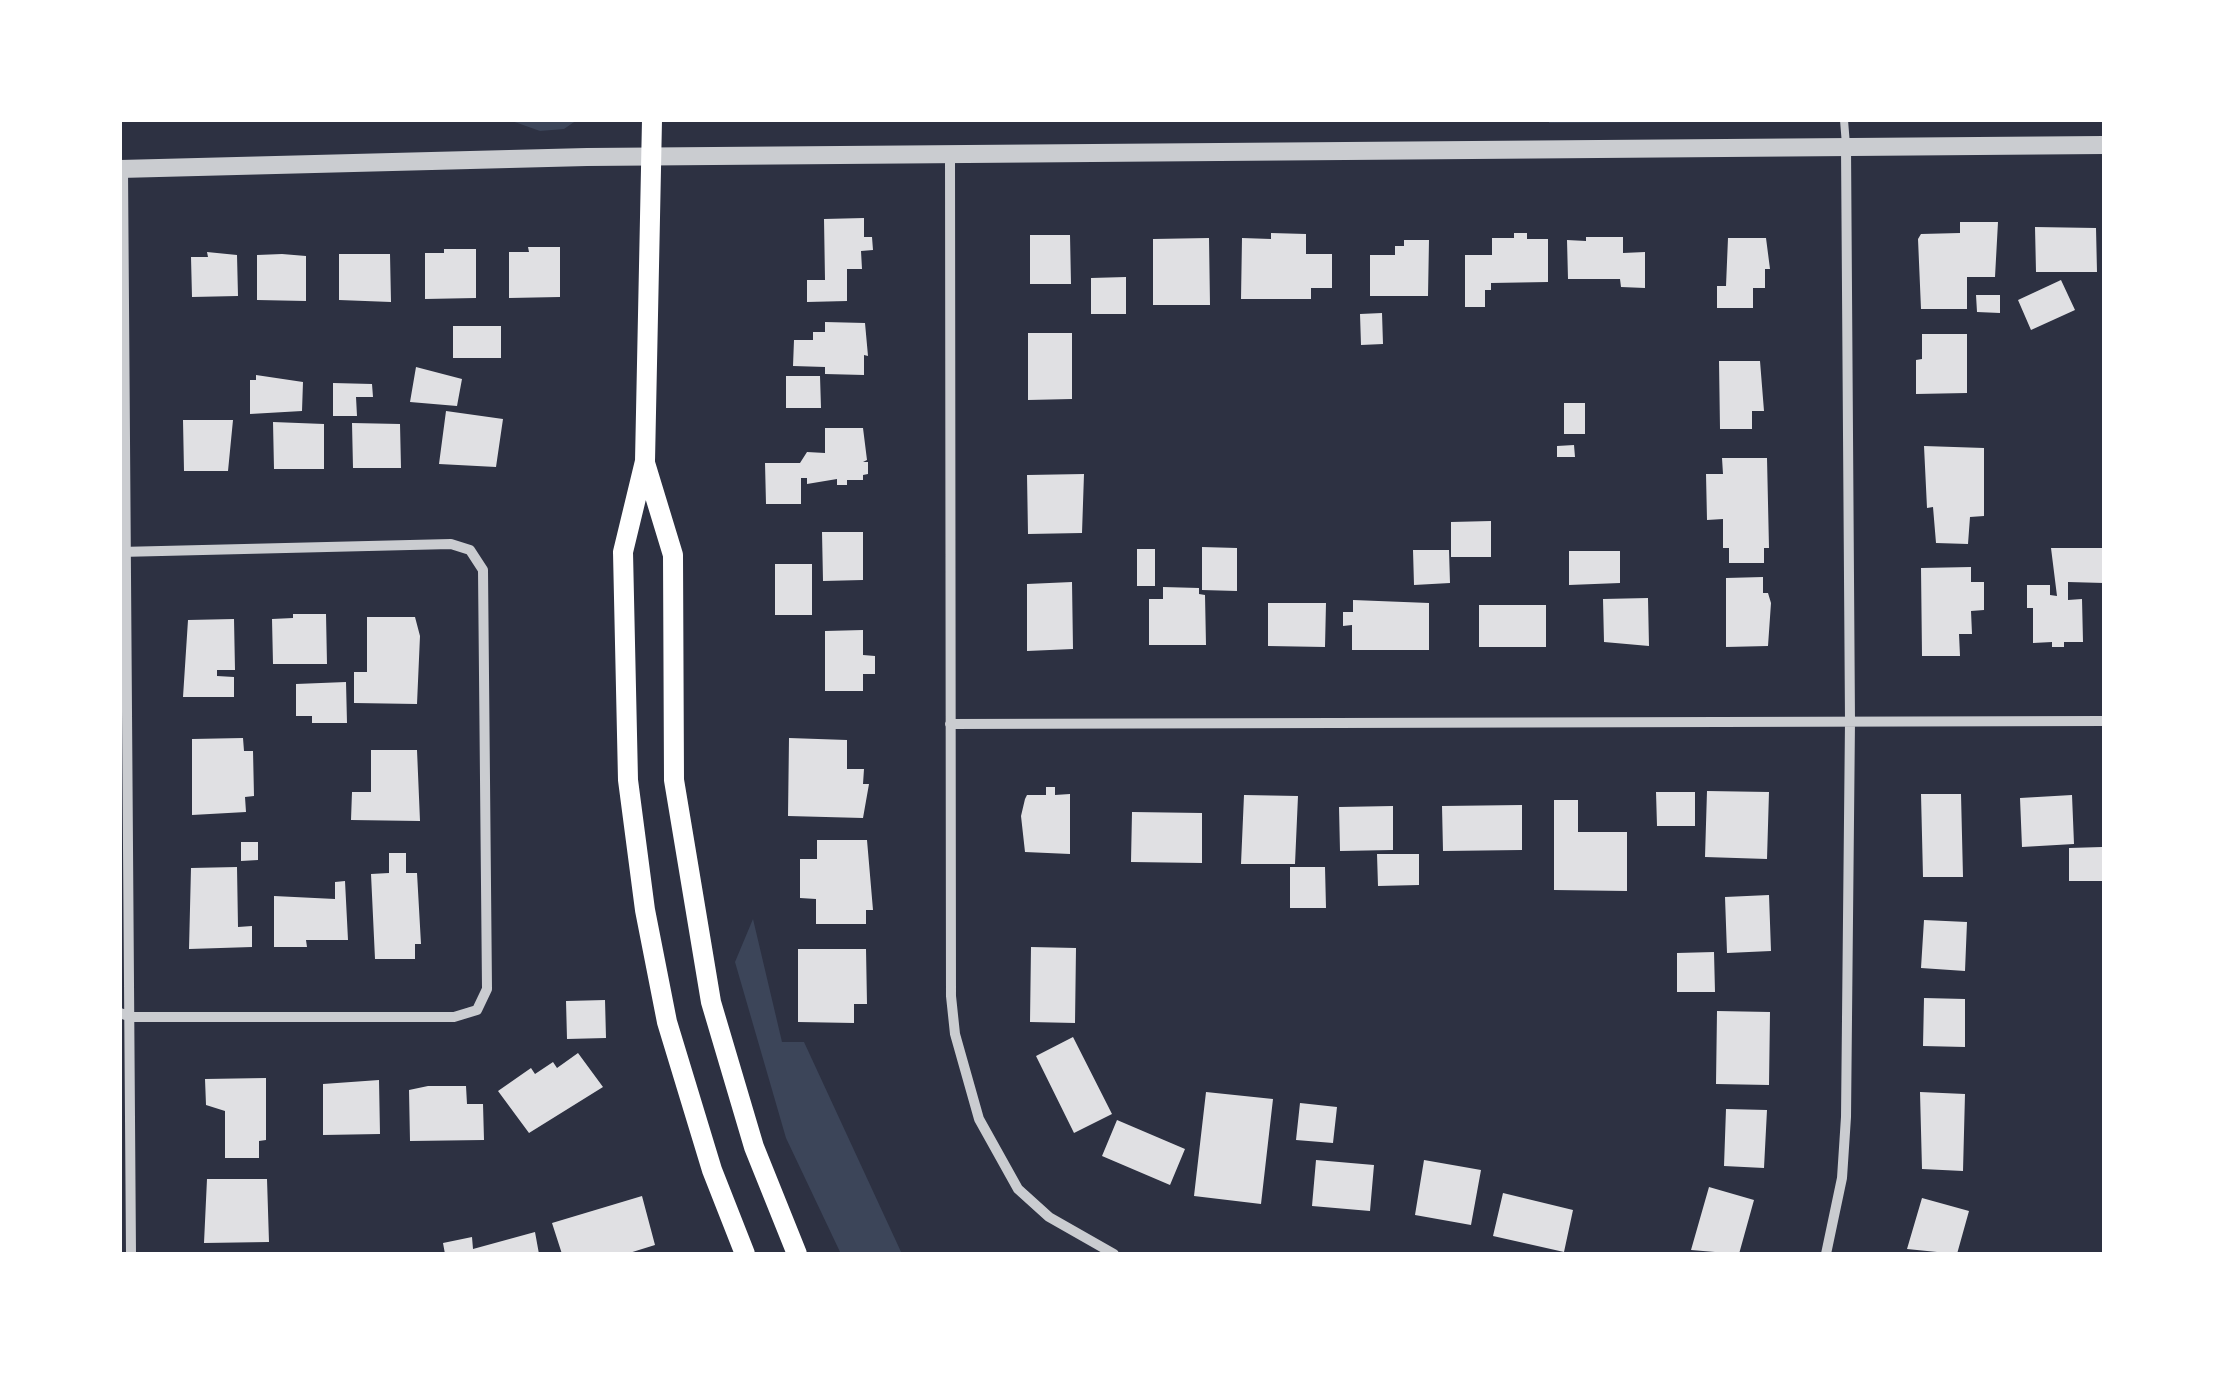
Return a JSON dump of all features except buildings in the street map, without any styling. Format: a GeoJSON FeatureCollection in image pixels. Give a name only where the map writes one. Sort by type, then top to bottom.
{"type":"FeatureCollection","features":[{"type":"Feature","properties":{"kind":"main road"},"geometry":{"type":"LineString","coordinates":[[652,120],[645,461],[622,552],[628,780],[645,910],[668,1022],[712,1170],[744,1254]]}},
{"type":"Feature","properties":{"kind":"main road"},"geometry":{"type":"LineString","coordinates":[[645,461],[673,554],[674,780],[711,1002],[754,1147],[797,1254]]}},
{"type":"Feature","properties":{"kind":"street"},"geometry":{"type":"LineString","coordinates":[[131,1254],[126,1015],[122,169],[950,154],[2104,145]]}},
{"type":"Feature","properties":{"kind":"street"},"geometry":{"type":"LineString","coordinates":[[1826,1254],[1842,1178],[1846,1117],[1850,720],[1846,146]]}},
{"type":"Feature","properties":{"kind":"street"},"geometry":{"type":"LineString","coordinates":[[950,154],[950,996],[979,1119],[996,1158],[1018,1189],[1049,1217],[1114,1254]]}},
{"type":"Feature","properties":{"kind":"street"},"geometry":{"type":"LineString","coordinates":[[123,552],[452,544],[470,550],[483,570],[487,989],[476,1010],[454,1017],[126,1015]]}},
{"type":"Feature","properties":{"kind":"street"},"geometry":{"type":"LineString","coordinates":[[950,724],[2104,721]]}},
{"type":"Feature","properties":{"kind":"lane"},"geometry":{"type":"LineString","coordinates":[[1844,120],[1846,146]]}},
{"type":"Feature","properties":{"kind":"shaded area"},"geometry":{"type":"Polygon","coordinates":[[[509,120],[577,120],[564,129],[540,131],[509,120]]]}},
{"type":"Feature","properties":{"kind":"shaded area"},"geometry":{"type":"Polygon","coordinates":[[[1805,120],[1805,121],[1549,123],[1805,120]]]}},
{"type":"Feature","properties":{"kind":"shaded area"},"geometry":{"type":"Polygon","coordinates":[[[753,919],[782,1042],[804,1042],[902,1254],[841,1254],[786,1138],[735,962],[753,919]]]}}]}
